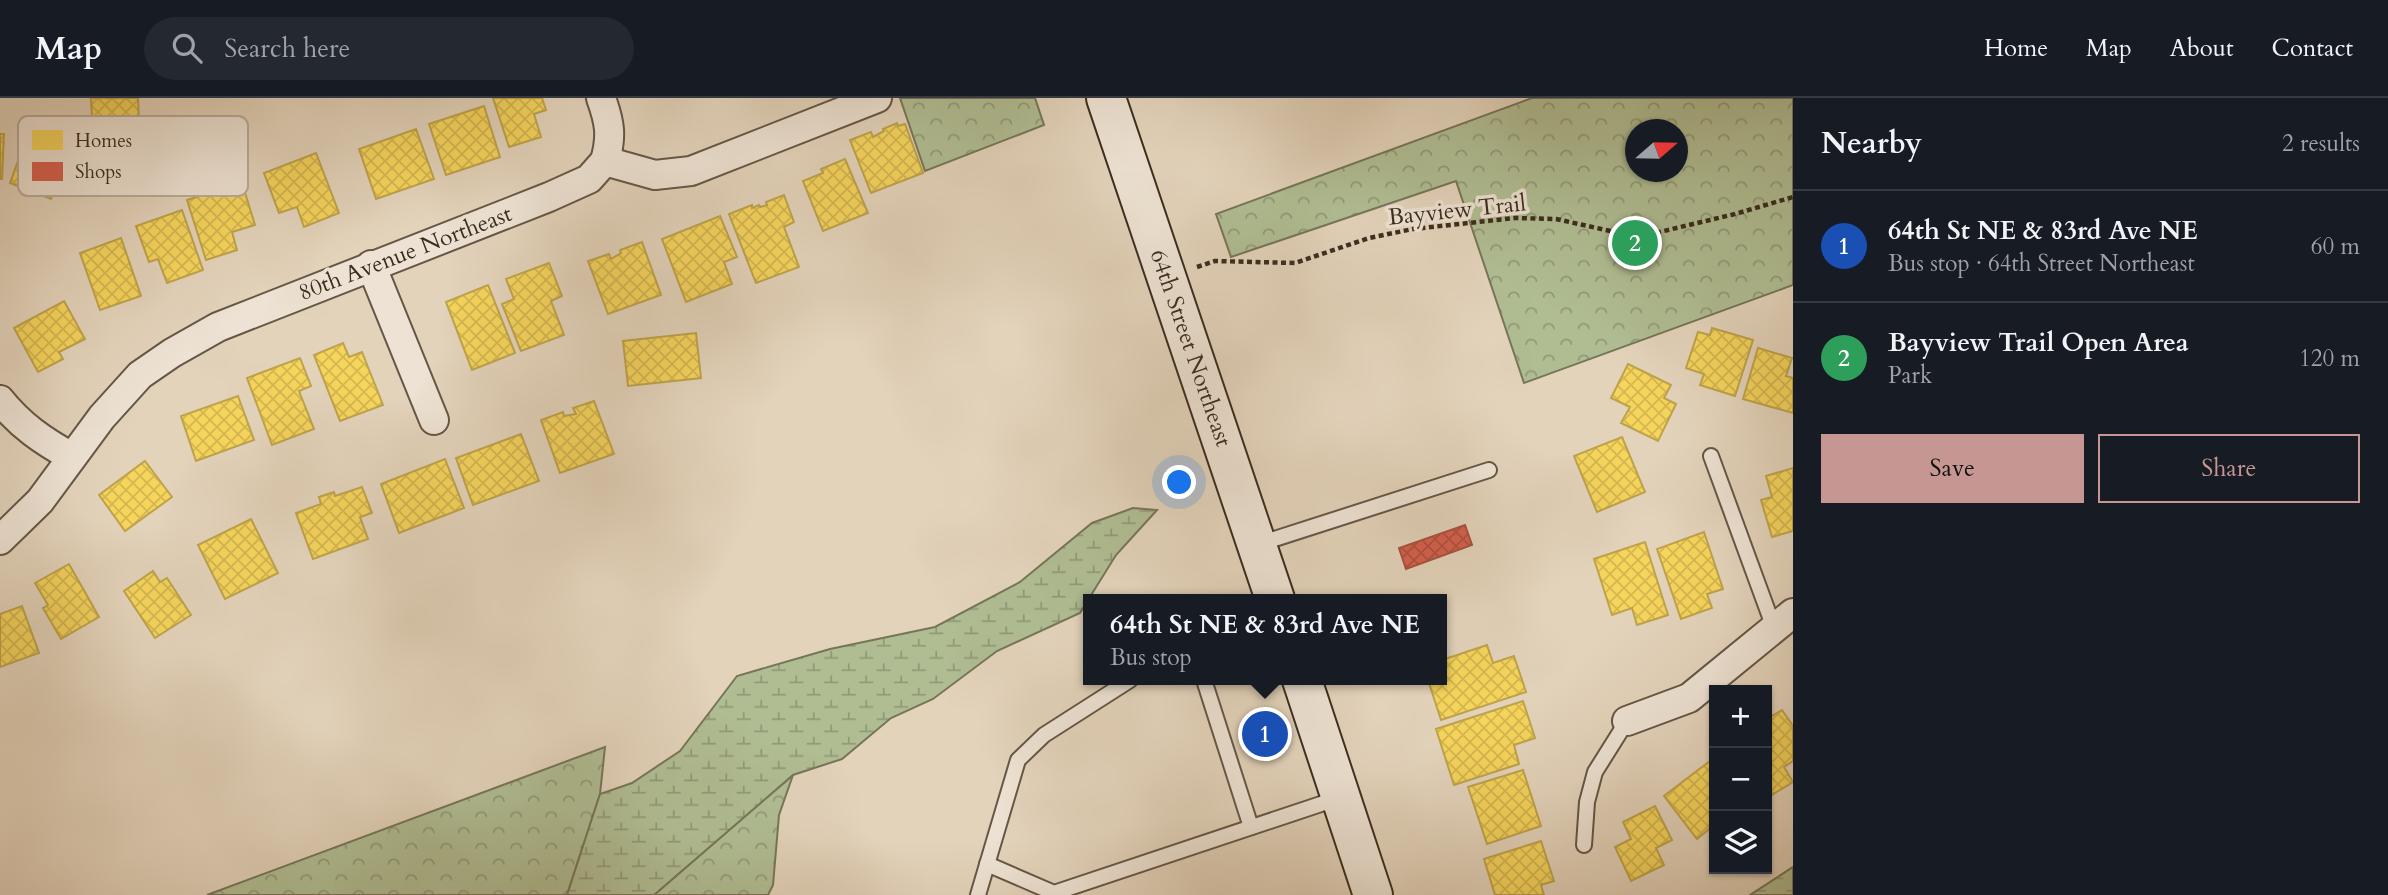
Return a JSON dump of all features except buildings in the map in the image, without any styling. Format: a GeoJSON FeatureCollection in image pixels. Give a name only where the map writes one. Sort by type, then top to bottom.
{"type":"FeatureCollection","features":[{"type":"Feature","properties":{"kind":"main road","name":"64th Street Northeast"},"geometry":{"type":"LineString","coordinates":[[1106,98],[1258,545],[1270,594]]}},
{"type":"Feature","properties":{"kind":"main road"},"geometry":{"type":"LineString","coordinates":[[1304,685],[1373,895]]}},
{"type":"Feature","properties":{"kind":"street"},"geometry":{"type":"LineString","coordinates":[[601,98],[611,139],[605,161],[654,175],[691,171],[877,98]]}},
{"type":"Feature","properties":{"kind":"street","name":"80th Avenue Northeast"},"geometry":{"type":"LineString","coordinates":[[0,540],[40,501],[114,402],[140,375],[172,353],[218,327],[549,197],[589,179],[605,161]]}},
{"type":"Feature","properties":{"kind":"street"},"geometry":{"type":"LineString","coordinates":[[371,265],[434,420]]}},
{"type":"Feature","properties":{"kind":"street"},"geometry":{"type":"LineString","coordinates":[[0,400],[24,427],[42,441],[72,457]]}},
{"type":"Feature","properties":{"kind":"street"},"geometry":{"type":"LineString","coordinates":[[1627,721],[1689,698],[1783,621]]}},
{"type":"Feature","properties":{"kind":"lane"},"geometry":{"type":"LineString","coordinates":[[1711,456],[1783,621]]}},
{"type":"Feature","properties":{"kind":"lane"},"geometry":{"type":"LineString","coordinates":[[1258,545],[1489,470]]}},
{"type":"Feature","properties":{"kind":"lane"},"geometry":{"type":"LineString","coordinates":[[978,895],[1018,760],[1044,735],[1122,685]]}},
{"type":"Feature","properties":{"kind":"lane"},"geometry":{"type":"LineString","coordinates":[[1206,685],[1251,827]]}},
{"type":"Feature","properties":{"kind":"lane"},"geometry":{"type":"LineString","coordinates":[[1584,845],[1587,802],[1595,772],[1627,721]]}},
{"type":"Feature","properties":{"kind":"lane"},"geometry":{"type":"LineString","coordinates":[[987,864],[1054,893],[1341,797]]}},
{"type":"Feature","properties":{"kind":"path","name":"Bayview Trail"},"geometry":{"type":"LineString","coordinates":[[1167,276],[1215,261],[1295,263],[1369,238],[1460,222],[1515,218],[1556,219],[1615,232],[1647,235],[1793,197]]}},
{"type":"Feature","properties":{"kind":"green space"},"geometry":{"type":"Polygon","coordinates":[[[900,98],[1035,98],[1044,125],[925,171],[900,98]]]}},
{"type":"Feature","properties":{"kind":"green space"},"geometry":{"type":"Polygon","coordinates":[[[1532,98],[1793,98],[1793,285],[1524,383],[1456,181],[1231,257],[1216,214],[1532,98]]]}},
{"type":"Feature","properties":{"kind":"green space"},"geometry":{"type":"Polygon","coordinates":[[[1133,508],[1157,510],[1116,555],[1092,594],[1083,594],[1083,608],[1080,613],[997,651],[933,699],[891,718],[842,759],[793,775],[654,895],[567,895],[600,794],[632,783],[680,751],[737,676],[830,649],[935,627],[1020,582],[1092,523],[1133,508]]]}},
{"type":"Feature","properties":{"kind":"green space"},"geometry":{"type":"Polygon","coordinates":[[[605,747],[600,794],[567,895],[207,895],[605,747]]]}},
{"type":"Feature","properties":{"kind":"green space"},"geometry":{"type":"Polygon","coordinates":[[[793,775],[779,815],[773,885],[768,895],[654,895],[793,775]]]}},
{"type":"Feature","properties":{"kind":"green space"},"geometry":{"type":"Polygon","coordinates":[[[1793,867],[1793,895],[1750,895],[1793,867]]]}},
{"type":"Feature","properties":{"kind":"place","name":"Bayview Trail Open Area"},"geometry":{"type":"Point","coordinates":[1635,243]}},
{"type":"Feature","properties":{"kind":"place","name":"64th St NE & 83rd Ave NE"},"geometry":{"type":"Point","coordinates":[1265,734]}}]}
